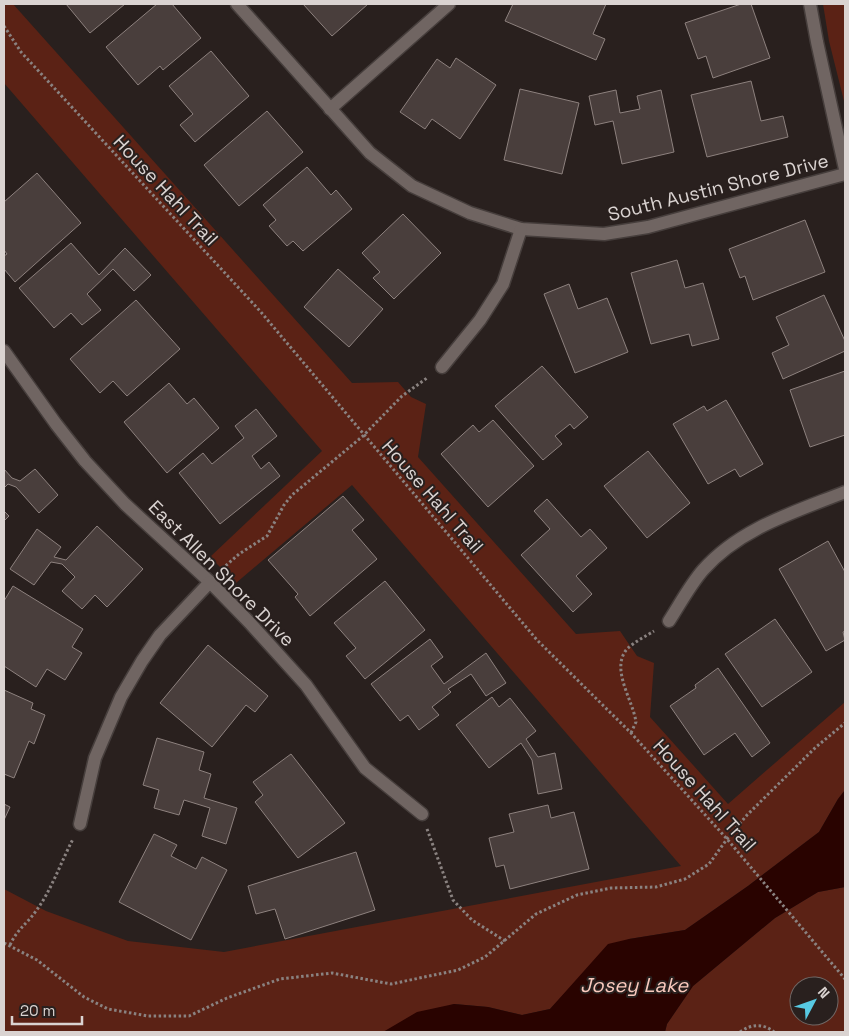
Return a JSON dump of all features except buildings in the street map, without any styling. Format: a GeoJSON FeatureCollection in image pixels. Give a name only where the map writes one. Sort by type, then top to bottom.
{"type":"FeatureCollection","features":[{"type":"Feature","properties":{"kind":"street","name":"South Austin Shore Drive"},"geometry":{"type":"LineString","coordinates":[[237,4],[370,154],[412,186],[470,213],[521,229],[604,234],[648,227],[845,174]]}},
{"type":"Feature","properties":{"kind":"street"},"geometry":{"type":"LineString","coordinates":[[330,109],[449,4]]}},
{"type":"Feature","properties":{"kind":"street"},"geometry":{"type":"LineString","coordinates":[[810,4],[816,42],[845,169]]}},
{"type":"Feature","properties":{"kind":"street"},"geometry":{"type":"LineString","coordinates":[[442,367],[480,320],[503,284],[521,229]]}},
{"type":"Feature","properties":{"kind":"street","name":"East Allen Shore Drive"},"geometry":{"type":"LineString","coordinates":[[4,353],[85,461],[125,504],[210,582],[249,622],[306,685],[365,768],[422,814]]}},
{"type":"Feature","properties":{"kind":"street"},"geometry":{"type":"LineString","coordinates":[[669,621],[702,570],[734,541],[768,523],[845,492]]}},
{"type":"Feature","properties":{"kind":"street"},"geometry":{"type":"LineString","coordinates":[[80,824],[95,758],[121,697],[160,635],[210,582]]}},
{"type":"Feature","properties":{"kind":"path","name":"House Hahl Trail"},"geometry":{"type":"LineString","coordinates":[[4,26],[21,52],[260,311],[536,640],[631,733],[727,839],[845,979]]}},
{"type":"Feature","properties":{"kind":"path"},"geometry":{"type":"LineString","coordinates":[[210,582],[228,563],[267,536],[284,505],[292,495],[363,436],[402,396],[442,367]]}},
{"type":"Feature","properties":{"kind":"path"},"geometry":{"type":"LineString","coordinates":[[631,733],[636,722],[621,670],[623,657],[628,648],[669,621]]}},
{"type":"Feature","properties":{"kind":"path"},"geometry":{"type":"LineString","coordinates":[[4,942],[37,960],[84,997],[108,1009],[148,1016],[189,1016],[227,998],[280,979],[332,973],[391,984],[458,970],[485,956],[536,914],[577,895],[611,888],[656,887],[685,878],[710,864],[747,815],[785,776],[845,723]]}},
{"type":"Feature","properties":{"kind":"path"},"geometry":{"type":"LineString","coordinates":[[422,814],[453,900],[472,920],[505,941]]}},
{"type":"Feature","properties":{"kind":"path"},"geometry":{"type":"LineString","coordinates":[[10,945],[16,932],[35,912],[44,897],[80,824]]}},
{"type":"Feature","properties":{"kind":"path"},"geometry":{"type":"LineString","coordinates":[[740,1032],[752,1025],[763,1025],[774,1032]]}},
{"type":"Feature","properties":{"kind":"shaded area"},"geometry":{"type":"Polygon","coordinates":[[[4,4],[13,4],[352,383],[398,382],[411,397],[426,404],[418,457],[576,634],[620,631],[637,656],[654,663],[650,717],[728,804],[845,702],[845,790],[819,832],[748,886],[685,930],[629,939],[566,992],[550,1009],[522,1015],[488,1007],[454,1004],[383,1032],[4,1032],[4,889],[46,911],[128,941],[224,952],[681,866],[352,485],[236,583],[210,557],[322,451],[4,83],[4,4]]]}},
{"type":"Feature","properties":{"kind":"shaded area"},"geometry":{"type":"Polygon","coordinates":[[[823,4],[845,4],[845,105],[829,41],[823,4]]]}},
{"type":"Feature","properties":{"kind":"shaded area"},"geometry":{"type":"Polygon","coordinates":[[[845,887],[845,1032],[665,1032],[667,1024],[693,986],[775,918],[818,892],[845,887]]]}},
{"type":"Feature","properties":{"kind":"water","name":"Josey Lake"},"geometry":{"type":"Polygon","coordinates":[[[845,790],[845,887],[818,892],[775,918],[693,986],[667,1024],[665,1032],[383,1032],[417,1012],[454,1004],[488,1007],[522,1015],[550,1009],[608,944],[685,930],[748,886],[819,832],[845,790]]]}}]}
